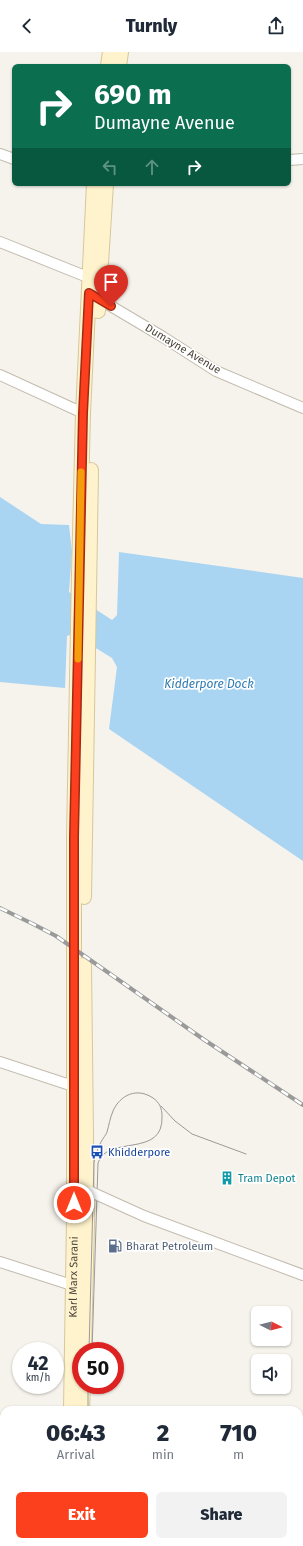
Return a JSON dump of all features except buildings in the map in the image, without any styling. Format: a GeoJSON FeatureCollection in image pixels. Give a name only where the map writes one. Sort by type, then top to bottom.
{"type":"FeatureCollection","features":[{"type":"Feature","properties":{"kind":"main road"},"geometry":{"type":"LineString","coordinates":[[108,64],[110,52]]}},
{"type":"Feature","properties":{"kind":"main road"},"geometry":{"type":"LineString","coordinates":[[119,64],[121,52]]}},
{"type":"Feature","properties":{"kind":"main road","name":"Karl Marx Sarani"},"geometry":{"type":"LineString","coordinates":[[71,1406],[84,1190],[73,1086],[75,936],[74,837],[83,662],[83,413],[95,280],[94,186]]}},
{"type":"Feature","properties":{"kind":"main road"},"geometry":{"type":"LineString","coordinates":[[95,280],[106,186]]}},
{"type":"Feature","properties":{"kind":"main road"},"geometry":{"type":"LineString","coordinates":[[84,574],[92,416],[94,296]]}},
{"type":"Feature","properties":{"kind":"main road"},"geometry":{"type":"LineString","coordinates":[[83,662],[84,1190]]}},
{"type":"Feature","properties":{"kind":"main road"},"geometry":{"type":"LineString","coordinates":[[79,1287],[83,1342]]}},
{"type":"Feature","properties":{"kind":"main road"},"geometry":{"type":"LineString","coordinates":[[82,1406],[83,1394]]}},
{"type":"Feature","properties":{"kind":"street"},"geometry":{"type":"LineString","coordinates":[[0,154],[12,158]]}},
{"type":"Feature","properties":{"kind":"street"},"geometry":{"type":"LineString","coordinates":[[291,160],[303,159]]}},
{"type":"Feature","properties":{"kind":"street"},"geometry":{"type":"LineString","coordinates":[[0,242],[95,280]]}},
{"type":"Feature","properties":{"kind":"street","name":"Dumayne Avenue"},"geometry":{"type":"LineString","coordinates":[[94,296],[163,337],[216,371],[303,408]]}},
{"type":"Feature","properties":{"kind":"street"},"geometry":{"type":"LineString","coordinates":[[0,375],[83,413]]}},
{"type":"Feature","properties":{"kind":"street"},"geometry":{"type":"LineString","coordinates":[[0,1062],[73,1086]]}},
{"type":"Feature","properties":{"kind":"street"},"geometry":{"type":"LineString","coordinates":[[84,1190],[144,1216],[303,1275]]}},
{"type":"Feature","properties":{"kind":"street"},"geometry":{"type":"LineString","coordinates":[[0,1262],[79,1287]]}},
{"type":"Feature","properties":{"kind":"water","name":"Kidderpore Dock"},"geometry":{"type":"Polygon","coordinates":[[[0,497],[41,524],[69,525],[72,552],[69,592],[112,620],[117,615],[119,552],[303,578],[303,861],[109,729],[117,667],[112,658],[73,634],[67,636],[65,688],[0,682],[0,497]]]}},
{"type":"Feature","properties":{"kind":"tram line"},"geometry":{"type":"LineString","coordinates":[[89,1342],[94,1162],[98,1147],[107,1133],[116,1105],[130,1094],[141,1093],[153,1098],[160,1106],[162,1116],[160,1129],[154,1137],[145,1142],[112,1149],[103,1154],[98,1163],[92,1342]]}},
{"type":"Feature","properties":{"kind":"tram line"},"geometry":{"type":"LineString","coordinates":[[161,1106],[175,1121],[192,1134],[246,1154]]}},
{"type":"Feature","properties":{"kind":"tram line"},"geometry":{"type":"LineString","coordinates":[[88,1394],[88,1406]]}},
{"type":"Feature","properties":{"kind":"railway"},"geometry":{"type":"LineString","coordinates":[[0,908],[56,936],[203,1039],[303,1105]]}},
{"type":"Feature","properties":{"kind":"slow traffic"},"geometry":{"type":"LineString","coordinates":[[78,659],[81,472]]}},
{"type":"Feature","properties":{"kind":"place","name":"Khidderpore"},"geometry":{"type":"Point","coordinates":[97,1152]}},
{"type":"Feature","properties":{"kind":"place","name":"Tram Depot"},"geometry":{"type":"Point","coordinates":[227,1178]}},
{"type":"Feature","properties":{"kind":"place","name":"Bharat Petroleum"},"geometry":{"type":"Point","coordinates":[115,1246]}},
{"type":"Feature","properties":{"kind":"route"},"geometry":{"type":"LineString","coordinates":[[74,1203],[74,837],[83,413],[89,293],[111,306]]}}]}
